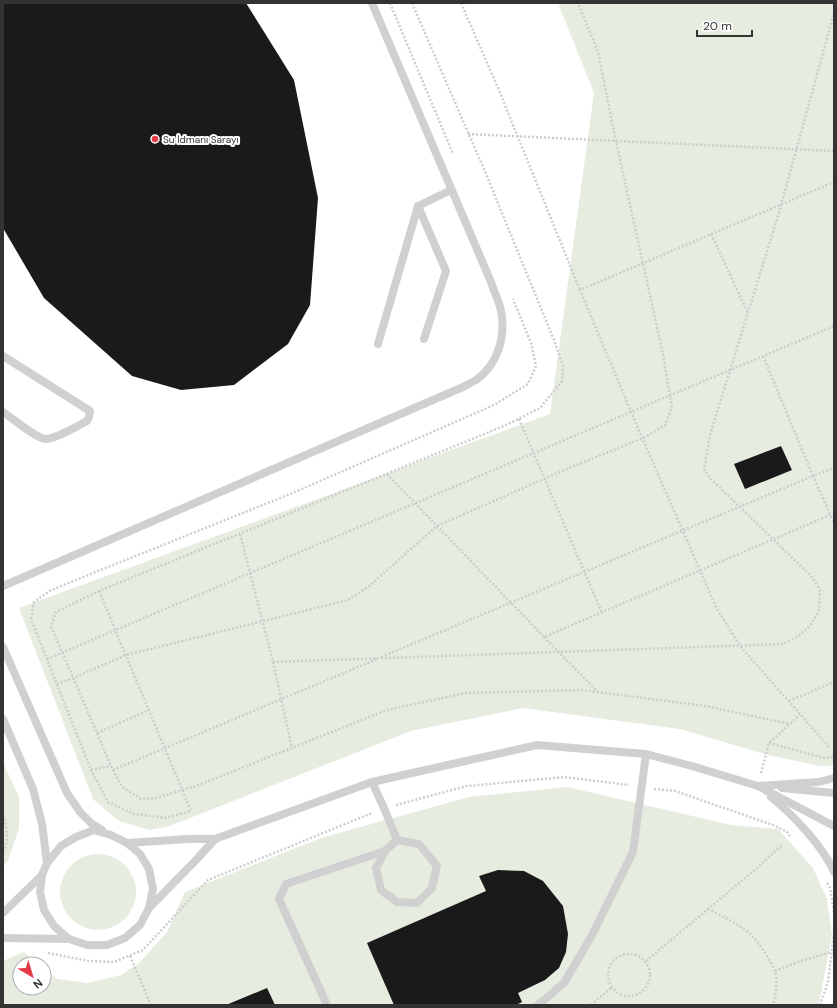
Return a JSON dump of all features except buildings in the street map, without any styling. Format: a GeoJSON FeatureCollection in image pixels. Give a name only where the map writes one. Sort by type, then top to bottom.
{"type":"FeatureCollection","features":[{"type":"Feature","properties":{"kind":"lane"},"geometry":{"type":"LineString","coordinates":[[3,586],[463,387],[477,379],[491,365],[498,351],[502,333],[501,312],[491,282],[372,3]]}},
{"type":"Feature","properties":{"kind":"lane"},"geometry":{"type":"LineString","coordinates":[[378,344],[418,206],[452,190]]}},
{"type":"Feature","properties":{"kind":"lane"},"geometry":{"type":"LineString","coordinates":[[418,206],[446,271],[424,339]]}},
{"type":"Feature","properties":{"kind":"lane"},"geometry":{"type":"LineString","coordinates":[[3,356],[90,411],[87,421],[46,440],[38,437],[3,412]]}},
{"type":"Feature","properties":{"kind":"lane"},"geometry":{"type":"LineString","coordinates":[[3,647],[67,793],[80,812],[92,824],[127,843],[140,854],[149,869],[153,889],[150,908]]}},
{"type":"Feature","properties":{"kind":"lane"},"geometry":{"type":"LineString","coordinates":[[3,719],[34,789],[42,824],[47,863]]}},
{"type":"Feature","properties":{"kind":"lane"},"geometry":{"type":"LineString","coordinates":[[127,843],[188,839],[215,839],[372,782],[537,745],[646,754],[692,766],[758,786],[834,826]]}},
{"type":"Feature","properties":{"kind":"lane"},"geometry":{"type":"LineString","coordinates":[[538,1005],[564,982],[592,935],[633,852],[646,754]]}},
{"type":"Feature","properties":{"kind":"lane"},"geometry":{"type":"LineString","coordinates":[[758,786],[819,782],[834,778]]}},
{"type":"Feature","properties":{"kind":"lane"},"geometry":{"type":"LineString","coordinates":[[372,782],[397,840]]}},
{"type":"Feature","properties":{"kind":"lane"},"geometry":{"type":"LineString","coordinates":[[758,786],[834,793]]}},
{"type":"Feature","properties":{"kind":"lane"},"geometry":{"type":"LineString","coordinates":[[758,786],[796,820],[820,848],[834,872]]}},
{"type":"Feature","properties":{"kind":"lane"},"geometry":{"type":"LineString","coordinates":[[69,939],[54,926],[44,910],[40,892],[42,875],[47,863],[61,846],[76,837],[94,830],[111,835]]}},
{"type":"Feature","properties":{"kind":"lane"},"geometry":{"type":"LineString","coordinates":[[3,938],[69,939],[87,945],[107,945],[125,938],[140,925],[150,908],[215,839]]}},
{"type":"Feature","properties":{"kind":"lane"},"geometry":{"type":"LineString","coordinates":[[397,840],[419,844],[437,866],[432,888],[417,904],[397,902],[381,890],[376,868],[385,851],[397,840]]}},
{"type":"Feature","properties":{"kind":"lane"},"geometry":{"type":"LineString","coordinates":[[326,1005],[279,899],[286,884],[385,851]]}},
{"type":"Feature","properties":{"kind":"lane"},"geometry":{"type":"LineString","coordinates":[[3,913],[42,875]]}},
{"type":"Feature","properties":{"kind":"path"},"geometry":{"type":"LineString","coordinates":[[412,3],[551,333],[563,366],[562,381],[540,408],[504,426],[99,591],[56,612],[52,626],[113,770],[122,787],[140,798],[156,798],[196,786],[387,710],[466,693],[582,690],[705,706],[790,724]]}},
{"type":"Feature","properties":{"kind":"path"},"geometry":{"type":"LineString","coordinates":[[461,3],[631,412],[716,607],[740,646],[829,747]]}},
{"type":"Feature","properties":{"kind":"path"},"geometry":{"type":"LineString","coordinates":[[57,684],[126,655],[348,600],[368,587],[437,526],[544,478],[643,438],[664,425],[672,408],[663,354],[598,52],[578,3]]}},
{"type":"Feature","properties":{"kind":"path"},"geometry":{"type":"LineString","coordinates":[[273,662],[783,644],[797,638],[810,626],[819,611],[820,590],[811,576],[710,478],[704,469],[710,435],[781,205],[834,13]]}},
{"type":"Feature","properties":{"kind":"path"},"geometry":{"type":"LineString","coordinates":[[468,134],[834,151]]}},
{"type":"Feature","properties":{"kind":"path"},"geometry":{"type":"LineString","coordinates":[[580,290],[834,182]]}},
{"type":"Feature","properties":{"kind":"path"},"geometry":{"type":"LineString","coordinates":[[711,234],[748,313]]}},
{"type":"Feature","properties":{"kind":"path"},"geometry":{"type":"LineString","coordinates":[[47,659],[834,326]]}},
{"type":"Feature","properties":{"kind":"path"},"geometry":{"type":"LineString","coordinates":[[763,356],[834,523]]}},
{"type":"Feature","properties":{"kind":"path"},"geometry":{"type":"LineString","coordinates":[[519,419],[602,613]]}},
{"type":"Feature","properties":{"kind":"path"},"geometry":{"type":"LineString","coordinates":[[113,770],[834,468]]}},
{"type":"Feature","properties":{"kind":"path"},"geometry":{"type":"LineString","coordinates":[[387,474],[510,603],[598,692]]}},
{"type":"Feature","properties":{"kind":"path"},"geometry":{"type":"LineString","coordinates":[[544,638],[830,515]]}},
{"type":"Feature","properties":{"kind":"path"},"geometry":{"type":"LineString","coordinates":[[240,534],[273,662],[292,748]]}},
{"type":"Feature","properties":{"kind":"path"},"geometry":{"type":"LineString","coordinates":[[99,591],[191,811]]}},
{"type":"Feature","properties":{"kind":"path"},"geometry":{"type":"LineString","coordinates":[[789,701],[834,682]]}},
{"type":"Feature","properties":{"kind":"path"},"geometry":{"type":"LineString","coordinates":[[97,733],[149,710]]}},
{"type":"Feature","properties":{"kind":"path"},"geometry":{"type":"LineString","coordinates":[[758,786],[769,743],[800,715]]}},
{"type":"Feature","properties":{"kind":"path"},"geometry":{"type":"LineString","coordinates":[[769,743],[824,758],[834,756]]}},
{"type":"Feature","properties":{"kind":"path"},"geometry":{"type":"LineString","coordinates":[[91,770],[111,766]]}},
{"type":"Feature","properties":{"kind":"path"},"geometry":{"type":"LineString","coordinates":[[3,816],[7,829],[6,848],[3,852]]}},
{"type":"Feature","properties":{"kind":"path"},"geometry":{"type":"LineString","coordinates":[[646,961],[757,868],[783,844]]}},
{"type":"Feature","properties":{"kind":"path"},"geometry":{"type":"LineString","coordinates":[[708,909],[736,924],[753,936],[765,952],[775,971],[776,988],[773,1005]]}},
{"type":"Feature","properties":{"kind":"path"},"geometry":{"type":"LineString","coordinates":[[820,1005],[828,982],[834,932]]}},
{"type":"Feature","properties":{"kind":"path"},"geometry":{"type":"LineString","coordinates":[[775,971],[831,952]]}},
{"type":"Feature","properties":{"kind":"path"},"geometry":{"type":"LineString","coordinates":[[627,954],[634,954],[640,956],[646,961],[651,974],[650,981],[647,988],[635,996],[621,994],[610,985],[608,971],[615,959],[627,954]]}},
{"type":"Feature","properties":{"kind":"path"},"geometry":{"type":"LineString","coordinates":[[130,956],[151,1005]]}},
{"type":"Feature","properties":{"kind":"path"},"geometry":{"type":"LineString","coordinates":[[591,1005],[612,987]]}},
{"type":"Feature","properties":{"kind":"shaded area"},"geometry":{"type":"Polygon","coordinates":[[[558,3],[834,3],[834,766],[820,766],[768,755],[680,729],[523,708],[411,731],[167,827],[149,830],[119,821],[93,799],[19,608],[550,414],[594,93],[558,3]]]}},
{"type":"Feature","properties":{"kind":"shaded area"},"geometry":{"type":"Polygon","coordinates":[[[3,763],[19,797],[19,828],[8,861],[3,866],[3,763]]]}},
{"type":"Feature","properties":{"kind":"shaded area"},"geometry":{"type":"Polygon","coordinates":[[[567,787],[731,825],[778,829],[813,868],[827,899],[832,935],[819,1005],[3,1005],[3,961],[12,957],[12,996],[52,996],[52,975],[57,979],[87,983],[121,975],[139,963],[167,932],[185,892],[321,838],[469,797],[567,787]]]}},
{"type":"Feature","properties":{"kind":"shaded area"},"geometry":{"type":"Polygon","coordinates":[[[98,854],[113,857],[125,865],[133,877],[136,892],[133,907],[125,919],[113,927],[98,930],[83,927],[71,919],[63,907],[60,892],[63,877],[71,865],[83,857],[98,854]]]}},
{"type":"Feature","properties":{"kind":"shaded area"},"geometry":{"type":"Polygon","coordinates":[[[24,952],[29,956],[15,956],[24,952]]]}},
{"type":"Feature","properties":{"kind":"place","name":"Su İdmanı Sarayı"},"geometry":{"type":"Point","coordinates":[155,139]}}]}
